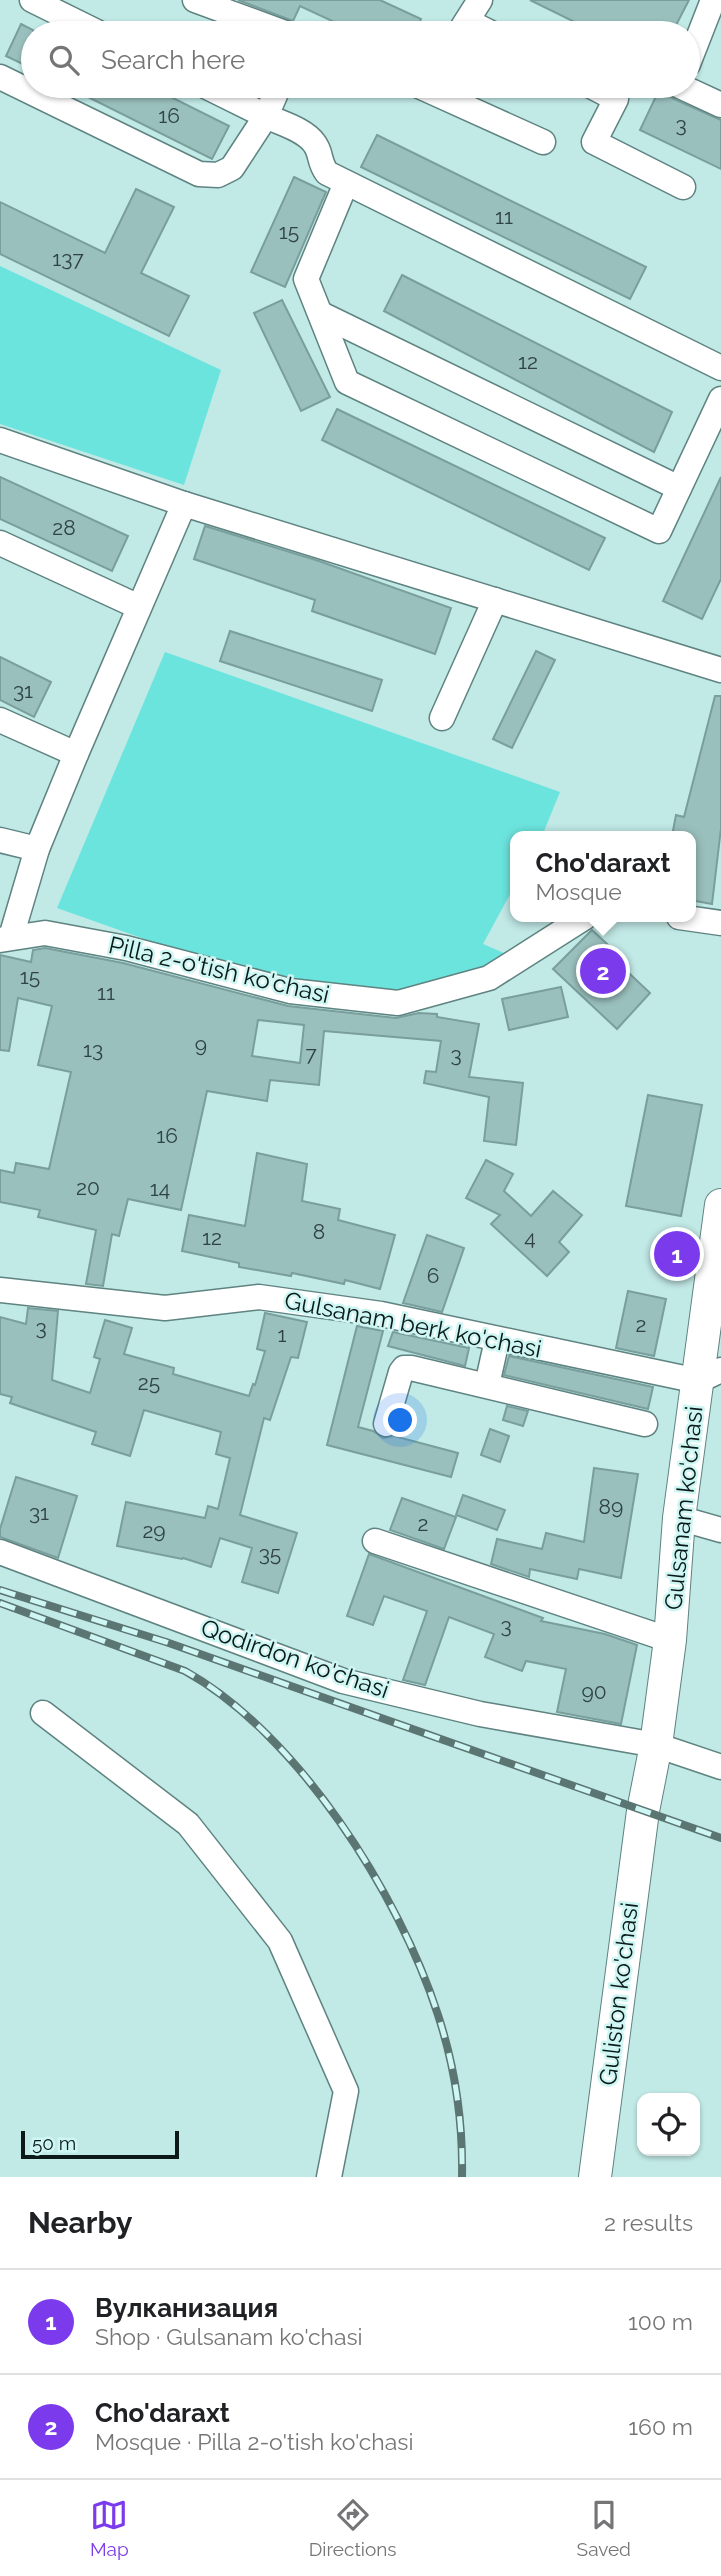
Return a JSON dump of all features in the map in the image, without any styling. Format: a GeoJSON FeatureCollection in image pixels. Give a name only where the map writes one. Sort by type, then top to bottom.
{"type":"FeatureCollection","features":[{"type":"Feature","properties":{"kind":"main road","name":"Gulsanam ko'chasi"},"geometry":{"type":"LineString","coordinates":[[643,1811],[656,1745],[670,1640],[679,1518],[710,1376],[721,1205]]}},
{"type":"Feature","properties":{"kind":"main road","name":"Guliston ko'chasi"},"geometry":{"type":"LineString","coordinates":[[595,2177],[643,1811]]}},
{"type":"Feature","properties":{"kind":"street"},"geometry":{"type":"LineString","coordinates":[[32,0],[75,21]]}},
{"type":"Feature","properties":{"kind":"street"},"geometry":{"type":"LineString","coordinates":[[195,0],[252,21]]}},
{"type":"Feature","properties":{"kind":"street"},"geometry":{"type":"LineString","coordinates":[[700,33],[713,0]]}},
{"type":"Feature","properties":{"kind":"street"},"geometry":{"type":"LineString","coordinates":[[0,77],[21,87]]}},
{"type":"Feature","properties":{"kind":"street"},"geometry":{"type":"LineString","coordinates":[[700,95],[721,105]]}},
{"type":"Feature","properties":{"kind":"street"},"geometry":{"type":"LineString","coordinates":[[43,98],[199,174],[218,175],[232,168],[266,116],[274,98]]}},
{"type":"Feature","properties":{"kind":"street"},"geometry":{"type":"LineString","coordinates":[[229,98],[313,141],[319,151],[320,164],[327,173],[721,369]]}},
{"type":"Feature","properties":{"kind":"street"},"geometry":{"type":"LineString","coordinates":[[448,98],[543,142]]}},
{"type":"Feature","properties":{"kind":"street"},"geometry":{"type":"LineString","coordinates":[[616,98],[594,142],[683,187]]}},
{"type":"Feature","properties":{"kind":"street"},"geometry":{"type":"LineString","coordinates":[[346,183],[306,279],[347,382],[659,531],[721,399]]}},
{"type":"Feature","properties":{"kind":"street"},"geometry":{"type":"LineString","coordinates":[[321,314],[679,488]]}},
{"type":"Feature","properties":{"kind":"street"},"geometry":{"type":"LineString","coordinates":[[0,440],[184,504],[721,670]]}},
{"type":"Feature","properties":{"kind":"street"},"geometry":{"type":"LineString","coordinates":[[6,939],[37,849],[75,754],[184,504]]}},
{"type":"Feature","properties":{"kind":"street"},"geometry":{"type":"LineString","coordinates":[[0,542],[139,607]]}},
{"type":"Feature","properties":{"kind":"street"},"geometry":{"type":"LineString","coordinates":[[442,718],[495,600]]}},
{"type":"Feature","properties":{"kind":"street"},"geometry":{"type":"LineString","coordinates":[[0,720],[75,754]]}},
{"type":"Feature","properties":{"kind":"street"},"geometry":{"type":"LineString","coordinates":[[0,840],[37,849]]}},
{"type":"Feature","properties":{"kind":"street"},"geometry":{"type":"LineString","coordinates":[[696,919],[721,923]]}},
{"type":"Feature","properties":{"kind":"street","name":"Pilla 2-o'tish ko'chasi"},"geometry":{"type":"LineString","coordinates":[[6,939],[45,933],[126,948],[290,991],[398,1003],[489,978],[577,922]]}},
{"type":"Feature","properties":{"kind":"street","name":"Gulsanam berk ko'chasi"},"geometry":{"type":"LineString","coordinates":[[0,1290],[165,1308],[258,1297],[381,1314],[497,1340],[710,1376]]}},
{"type":"Feature","properties":{"kind":"street"},"geometry":{"type":"LineString","coordinates":[[487,1385],[497,1340]]}},
{"type":"Feature","properties":{"kind":"street"},"geometry":{"type":"LineString","coordinates":[[386,1424],[404,1368],[487,1385],[645,1424]]}},
{"type":"Feature","properties":{"kind":"street"},"geometry":{"type":"LineString","coordinates":[[679,1518],[721,1530]]}},
{"type":"Feature","properties":{"kind":"street"},"geometry":{"type":"LineString","coordinates":[[375,1541],[670,1640]]}},
{"type":"Feature","properties":{"kind":"street","name":"Qodirdon ko'chasi"},"geometry":{"type":"LineString","coordinates":[[0,1552],[343,1681],[480,1714],[656,1745],[721,1767]]}},
{"type":"Feature","properties":{"kind":"street"},"geometry":{"type":"LineString","coordinates":[[43,1713],[188,1824],[280,1941],[346,2091],[329,2177]]}},
{"type":"Feature","properties":{"kind":"shaded area"},"geometry":{"type":"Polygon","coordinates":[[[0,266],[221,370],[184,485],[0,424],[0,266]]]}},
{"type":"Feature","properties":{"kind":"shaded area"},"geometry":{"type":"Polygon","coordinates":[[[165,652],[560,792],[544,831],[510,831],[510,894],[483,944],[504,953],[465,980],[395,995],[249,976],[57,908],[165,652]]]}},
{"type":"Feature","properties":{"kind":"building"},"geometry":{"type":"Polygon","coordinates":[[[238,0],[380,0],[421,19],[332,21],[300,6],[293,21],[238,0]]]}},
{"type":"Feature","properties":{"kind":"building"},"geometry":{"type":"Polygon","coordinates":[[[530,0],[689,0],[678,21],[573,21],[530,0]]]}},
{"type":"Feature","properties":{"kind":"building"},"geometry":{"type":"Polygon","coordinates":[[[21,24],[21,63],[6,56],[21,24]]]}},
{"type":"Feature","properties":{"kind":"building"},"geometry":{"type":"Polygon","coordinates":[[[90,98],[173,98],[229,126],[212,159],[90,98]]]}},
{"type":"Feature","properties":{"kind":"building"},"geometry":{"type":"Polygon","coordinates":[[[655,98],[672,98],[721,120],[721,169],[640,130],[655,98]]]}},
{"type":"Feature","properties":{"kind":"building"},"geometry":{"type":"Polygon","coordinates":[[[377,135],[646,267],[630,299],[361,167],[377,135]]]}},
{"type":"Feature","properties":{"kind":"building"},"geometry":{"type":"Polygon","coordinates":[[[294,177],[326,192],[285,287],[251,272],[294,177]]]}},
{"type":"Feature","properties":{"kind":"building"},"geometry":{"type":"Polygon","coordinates":[[[136,189],[174,207],[141,273],[189,296],[169,336],[0,254],[0,202],[105,253],[136,189]]]}},
{"type":"Feature","properties":{"kind":"building"},"geometry":{"type":"Polygon","coordinates":[[[402,275],[672,412],[654,452],[384,311],[402,275]]]}},
{"type":"Feature","properties":{"kind":"building"},"geometry":{"type":"Polygon","coordinates":[[[282,300],[330,397],[301,411],[254,313],[282,300]]]}},
{"type":"Feature","properties":{"kind":"building"},"geometry":{"type":"Polygon","coordinates":[[[337,409],[605,538],[589,570],[322,440],[337,409]]]}},
{"type":"Feature","properties":{"kind":"building"},"geometry":{"type":"Polygon","coordinates":[[[0,477],[128,536],[112,571],[0,519],[0,477]]]}},
{"type":"Feature","properties":{"kind":"building"},"geometry":{"type":"Polygon","coordinates":[[[721,477],[721,579],[702,619],[663,601],[721,477]]]}},
{"type":"Feature","properties":{"kind":"building"},"geometry":{"type":"Polygon","coordinates":[[[205,526],[319,561],[451,608],[435,654],[312,611],[315,600],[194,559],[205,526]]]}},
{"type":"Feature","properties":{"kind":"building"},"geometry":{"type":"Polygon","coordinates":[[[230,631],[382,680],[372,711],[220,661],[230,631]]]}},
{"type":"Feature","properties":{"kind":"building"},"geometry":{"type":"Polygon","coordinates":[[[536,651],[555,660],[512,748],[493,739],[536,651]]]}},
{"type":"Feature","properties":{"kind":"building"},"geometry":{"type":"Polygon","coordinates":[[[0,657],[51,682],[34,717],[0,700],[0,657]]]}},
{"type":"Feature","properties":{"kind":"building"},"geometry":{"type":"Polygon","coordinates":[[[715,696],[721,696],[721,828],[712,904],[696,901],[696,831],[673,831],[676,815],[684,817],[715,696]]]}},
{"type":"Feature","properties":{"kind":"building"},"geometry":{"type":"Polygon","coordinates":[[[592,930],[617,953],[613,958],[650,993],[617,1029],[553,969],[592,930]]]}},
{"type":"Feature","properties":{"kind":"building"},"geometry":{"type":"Polygon","coordinates":[[[45,948],[123,963],[288,1006],[396,1018],[419,1013],[437,1014],[437,1017],[479,1024],[469,1077],[523,1083],[516,1145],[484,1141],[489,1097],[424,1083],[426,1071],[436,1072],[441,1041],[324,1031],[319,1085],[270,1080],[267,1101],[207,1091],[181,1210],[128,1199],[119,1236],[112,1234],[103,1286],[86,1284],[96,1230],[38,1217],[40,1210],[0,1202],[0,1170],[14,1173],[16,1163],[49,1169],[71,1072],[38,1065],[52,1006],[18,998],[9,1051],[0,1050],[0,955],[31,962],[33,950],[45,948]],[[258,1020],[252,1056],[300,1063],[304,1025],[258,1020]]]}},
{"type":"Feature","properties":{"kind":"building"},"geometry":{"type":"Polygon","coordinates":[[[561,987],[568,1017],[509,1030],[502,999],[561,987]]]}},
{"type":"Feature","properties":{"kind":"building"},"geometry":{"type":"Polygon","coordinates":[[[648,1095],[702,1105],[681,1216],[626,1206],[648,1095]]]}},
{"type":"Feature","properties":{"kind":"building"},"geometry":{"type":"Polygon","coordinates":[[[257,1153],[307,1164],[302,1201],[340,1209],[338,1220],[395,1235],[380,1289],[345,1280],[344,1284],[292,1273],[291,1276],[239,1267],[239,1263],[182,1251],[189,1215],[245,1226],[257,1153]]]}},
{"type":"Feature","properties":{"kind":"building"},"geometry":{"type":"Polygon","coordinates":[[[486,1160],[513,1174],[504,1191],[531,1216],[553,1191],[582,1215],[559,1242],[569,1252],[547,1276],[491,1224],[500,1215],[466,1198],[486,1160]]]}},
{"type":"Feature","properties":{"kind":"building"},"geometry":{"type":"Polygon","coordinates":[[[427,1235],[464,1248],[442,1312],[403,1303],[427,1235]]]}},
{"type":"Feature","properties":{"kind":"building"},"geometry":{"type":"Polygon","coordinates":[[[628,1291],[666,1299],[654,1356],[616,1348],[628,1291]]]}},
{"type":"Feature","properties":{"kind":"building"},"geometry":{"type":"Polygon","coordinates":[[[28,1308],[58,1311],[52,1380],[90,1393],[100,1359],[94,1357],[105,1320],[132,1328],[124,1354],[174,1368],[173,1374],[249,1396],[265,1351],[257,1349],[265,1313],[307,1322],[298,1358],[291,1357],[270,1420],[264,1418],[240,1515],[297,1533],[278,1593],[242,1582],[252,1548],[220,1538],[211,1567],[183,1558],[117,1546],[126,1502],[205,1518],[208,1506],[218,1509],[230,1458],[216,1454],[221,1432],[144,1410],[130,1456],[92,1444],[96,1432],[10,1403],[12,1397],[0,1394],[0,1317],[26,1324],[28,1308]]]}},
{"type":"Feature","properties":{"kind":"building"},"geometry":{"type":"Polygon","coordinates":[[[357,1326],[383,1331],[358,1427],[373,1431],[383,1438],[394,1436],[458,1453],[451,1477],[327,1445],[357,1326]]]}},
{"type":"Feature","properties":{"kind":"building"},"geometry":{"type":"Polygon","coordinates":[[[393,1332],[469,1348],[465,1366],[388,1346],[393,1332]]]}},
{"type":"Feature","properties":{"kind":"building"},"geometry":{"type":"Polygon","coordinates":[[[509,1356],[653,1387],[648,1409],[504,1375],[509,1356]]]}},
{"type":"Feature","properties":{"kind":"building"},"geometry":{"type":"Polygon","coordinates":[[[507,1406],[528,1411],[523,1426],[503,1420],[507,1406]]]}},
{"type":"Feature","properties":{"kind":"building"},"geometry":{"type":"Polygon","coordinates":[[[490,1429],[509,1436],[500,1462],[481,1455],[490,1429]]]}},
{"type":"Feature","properties":{"kind":"building"},"geometry":{"type":"Polygon","coordinates":[[[594,1468],[638,1474],[621,1578],[579,1569],[577,1579],[530,1569],[529,1577],[491,1564],[497,1539],[542,1549],[546,1533],[584,1542],[594,1468]]]}},
{"type":"Feature","properties":{"kind":"building"},"geometry":{"type":"Polygon","coordinates":[[[16,1477],[77,1496],[58,1558],[0,1537],[16,1477]]]}},
{"type":"Feature","properties":{"kind":"building"},"geometry":{"type":"Polygon","coordinates":[[[463,1495],[505,1510],[497,1530],[456,1515],[463,1495]]]}},
{"type":"Feature","properties":{"kind":"building"},"geometry":{"type":"Polygon","coordinates":[[[402,1498],[456,1517],[444,1549],[390,1530],[402,1498]]]}},
{"type":"Feature","properties":{"kind":"building"},"geometry":{"type":"Polygon","coordinates":[[[369,1554],[543,1618],[541,1621],[605,1634],[637,1645],[621,1724],[557,1712],[566,1669],[526,1661],[522,1671],[485,1657],[494,1634],[449,1617],[425,1685],[403,1680],[427,1611],[384,1596],[373,1625],[347,1616],[369,1554]]]}},
{"type":"Feature","properties":{"kind":"railway"},"geometry":{"type":"LineString","coordinates":[[0,1590],[166,1642],[721,1838]]}},
{"type":"Feature","properties":{"kind":"railway"},"geometry":{"type":"LineString","coordinates":[[0,1603],[185,1671],[227,1699],[267,1734],[304,1776],[339,1821],[371,1870],[421,1968],[444,2035],[453,2075],[461,2136],[462,2177]]}},
{"type":"Feature","properties":{"kind":"place","name":"Cho'daraxt"},"geometry":{"type":"Point","coordinates":[603,971]}},
{"type":"Feature","properties":{"kind":"place","name":"Вулканизация"},"geometry":{"type":"Point","coordinates":[677,1254]}}]}
